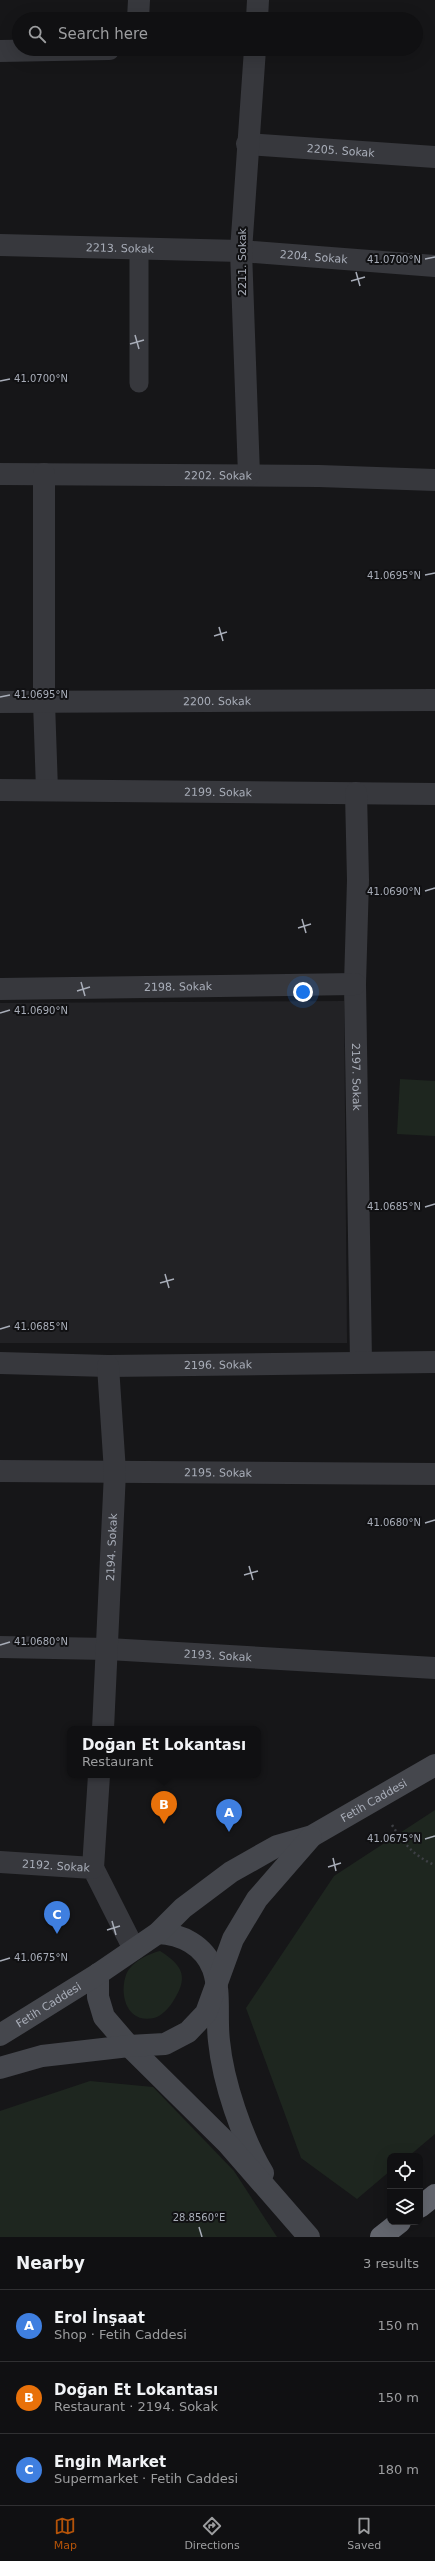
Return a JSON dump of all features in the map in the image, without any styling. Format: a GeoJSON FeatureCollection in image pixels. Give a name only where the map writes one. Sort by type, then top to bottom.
{"type":"FeatureCollection","features":[{"type":"Feature","properties":{"kind":"highway"},"geometry":{"type":"LineString","coordinates":[[423,2205],[435,2195]]}},
{"type":"Feature","properties":{"kind":"highway"},"geometry":{"type":"LineString","coordinates":[[381,2237],[396,2225]]}},
{"type":"Feature","properties":{"kind":"main road","name":"Fetih Caddesi"},"geometry":{"type":"LineString","coordinates":[[312,1836],[375,1798],[435,1765]]}},
{"type":"Feature","properties":{"kind":"main road"},"geometry":{"type":"LineString","coordinates":[[308,2237],[283,2206],[222,2138],[129,2046],[104,2017],[98,1998],[98,1974],[158,1933],[182,1908],[231,1872],[277,1846],[312,1836]]}},
{"type":"Feature","properties":{"kind":"main road"},"geometry":{"type":"LineString","coordinates":[[0,2068],[42,2056],[129,2046],[165,2044],[188,2032],[206,2013],[233,1939],[257,1899],[312,1836]]}},
{"type":"Feature","properties":{"kind":"main road"},"geometry":{"type":"LineString","coordinates":[[158,1933],[175,1934],[189,1939],[212,1967],[217,1984],[219,2042],[230,2094],[256,2161],[283,2206]]}},
{"type":"Feature","properties":{"kind":"main road","name":"Fetih Caddesi"},"geometry":{"type":"LineString","coordinates":[[0,2035],[98,1974]]}},
{"type":"Feature","properties":{"kind":"street"},"geometry":{"type":"LineString","coordinates":[[138,12],[139,0]]}},
{"type":"Feature","properties":{"kind":"street"},"geometry":{"type":"LineString","coordinates":[[257,12],[258,0]]}},
{"type":"Feature","properties":{"kind":"street"},"geometry":{"type":"LineString","coordinates":[[0,51],[12,51]]}},
{"type":"Feature","properties":{"kind":"street","name":"2211. Sokak"},"geometry":{"type":"LineString","coordinates":[[249,476],[241,250],[253,56]]}},
{"type":"Feature","properties":{"kind":"street","name":"2205. Sokak"},"geometry":{"type":"LineString","coordinates":[[247,144],[435,157]]}},
{"type":"Feature","properties":{"kind":"street","name":"2213. Sokak"},"geometry":{"type":"LineString","coordinates":[[0,245],[241,250]]}},
{"type":"Feature","properties":{"kind":"street","name":"2204. Sokak"},"geometry":{"type":"LineString","coordinates":[[241,250],[435,266]]}},
{"type":"Feature","properties":{"kind":"street","name":"2202. Sokak"},"geometry":{"type":"LineString","coordinates":[[0,474],[249,476],[435,480]]}},
{"type":"Feature","properties":{"kind":"street"},"geometry":{"type":"LineString","coordinates":[[44,474],[44,702],[48,790]]}},
{"type":"Feature","properties":{"kind":"street","name":"2200. Sokak"},"geometry":{"type":"LineString","coordinates":[[0,702],[435,700]]}},
{"type":"Feature","properties":{"kind":"street","name":"2199. Sokak"},"geometry":{"type":"LineString","coordinates":[[0,790],[435,794]]}},
{"type":"Feature","properties":{"kind":"street","name":"2197. Sokak"},"geometry":{"type":"LineString","coordinates":[[356,793],[358,880],[355,984],[360,1362]]}},
{"type":"Feature","properties":{"kind":"street","name":"2198. Sokak"},"geometry":{"type":"LineString","coordinates":[[0,989],[355,984]]}},
{"type":"Feature","properties":{"kind":"street","name":"2196. Sokak"},"geometry":{"type":"LineString","coordinates":[[0,1363],[108,1366],[435,1362]]}},
{"type":"Feature","properties":{"kind":"street","name":"2194. Sokak"},"geometry":{"type":"LineString","coordinates":[[103,1726],[115,1472],[108,1366]]}},
{"type":"Feature","properties":{"kind":"street","name":"2195. Sokak"},"geometry":{"type":"LineString","coordinates":[[0,1471],[435,1474]]}},
{"type":"Feature","properties":{"kind":"street","name":"2193. Sokak"},"geometry":{"type":"LineString","coordinates":[[0,1646],[108,1648],[435,1668]]}},
{"type":"Feature","properties":{"kind":"street"},"geometry":{"type":"LineString","coordinates":[[93,1868],[99,1778]]}},
{"type":"Feature","properties":{"kind":"street","name":"2192. Sokak"},"geometry":{"type":"LineString","coordinates":[[0,1862],[93,1868],[134,1949]]}},
{"type":"Feature","properties":{"kind":"lane"},"geometry":{"type":"LineString","coordinates":[[139,248],[139,383]]}},
{"type":"Feature","properties":{"kind":"path"},"geometry":{"type":"LineString","coordinates":[[375,1798],[405,1844],[421,1859],[435,1865]]}},
{"type":"Feature","properties":{"kind":"shaded area"},"geometry":{"type":"Polygon","coordinates":[[[344,1001],[347,1343],[0,1343],[0,1003],[344,1001]]]}},
{"type":"Feature","properties":{"kind":"shaded area"},"geometry":{"type":"Polygon","coordinates":[[[400,1079],[435,1081],[435,1136],[397,1134],[400,1079]]]}},
{"type":"Feature","properties":{"kind":"shaded area"},"geometry":{"type":"Polygon","coordinates":[[[435,1810],[435,2134],[413,2153],[387,2153],[387,2174],[357,2199],[301,2158],[246,2008],[334,1876],[435,1810]]]}},
{"type":"Feature","properties":{"kind":"shaded area"},"geometry":{"type":"Polygon","coordinates":[[[160,1951],[179,1967],[182,1980],[181,1986],[171,2005],[162,2014],[154,2018],[145,2019],[137,2017],[127,2006],[125,1999],[124,1983],[126,1975],[128,1970],[136,1962],[145,1956],[160,1951]]]}},
{"type":"Feature","properties":{"kind":"shaded area"},"geometry":{"type":"Polygon","coordinates":[[[90,2081],[153,2087],[234,2171],[277,2237],[0,2237],[0,2111],[90,2081]]]}},
{"type":"Feature","properties":{"kind":"place","name":"Doğan Et Lokantası"},"geometry":{"type":"Point","coordinates":[164,1824]}},
{"type":"Feature","properties":{"kind":"place","name":"Erol İnşaat"},"geometry":{"type":"Point","coordinates":[229,1832]}},
{"type":"Feature","properties":{"kind":"place","name":"Engin Market"},"geometry":{"type":"Point","coordinates":[57,1934]}}]}
